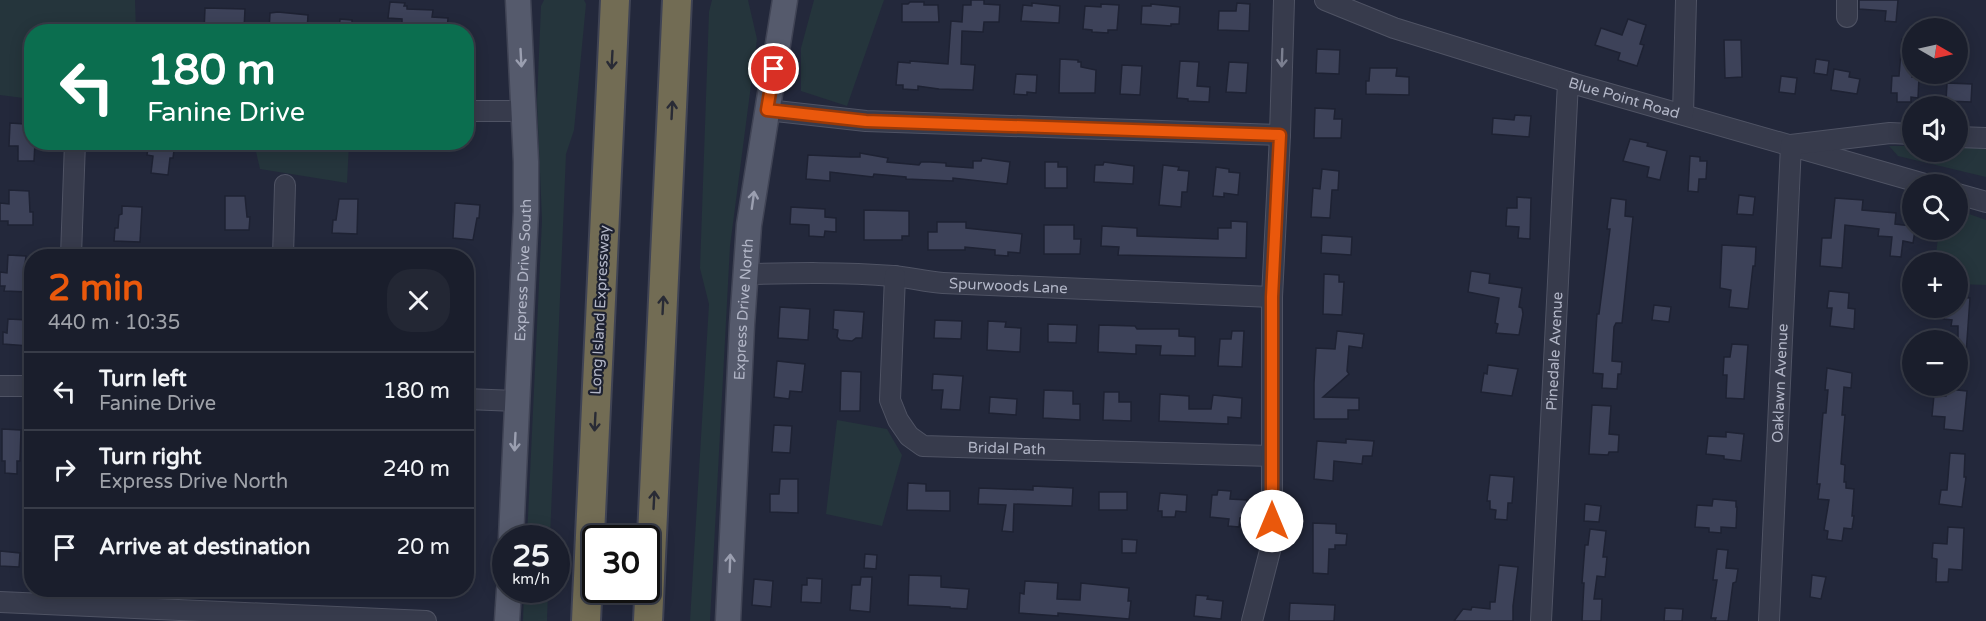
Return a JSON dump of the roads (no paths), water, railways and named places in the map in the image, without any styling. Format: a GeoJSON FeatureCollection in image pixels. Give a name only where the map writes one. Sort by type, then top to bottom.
{"type":"FeatureCollection","features":[{"type":"Feature","properties":{"kind":"highway","name":"Long Island Expressway"},"geometry":{"type":"LineString","coordinates":[[586,621],[615,1]]}},
{"type":"Feature","properties":{"kind":"highway"},"geometry":{"type":"LineString","coordinates":[[648,621],[677,1]]}},
{"type":"Feature","properties":{"kind":"main road","name":"Express Drive South"},"geometry":{"type":"LineString","coordinates":[[512,525],[526,211],[518,0]]}},
{"type":"Feature","properties":{"kind":"main road","name":"Express Drive North"},"geometry":{"type":"LineString","coordinates":[[728,621],[745,273],[750,216],[785,0]]}},
{"type":"Feature","properties":{"kind":"main road"},"geometry":{"type":"LineString","coordinates":[[507,621],[508,603]]}},
{"type":"Feature","properties":{"kind":"street"},"geometry":{"type":"LineString","coordinates":[[1252,621],[1272,543],[1272,297],[1284,0]]}},
{"type":"Feature","properties":{"kind":"street","name":"Blue Point Road"},"geometry":{"type":"LineString","coordinates":[[1325,0],[1394,28],[1568,82],[1902,177]]}},
{"type":"Feature","properties":{"kind":"street"},"geometry":{"type":"LineString","coordinates":[[1683,114],[1686,0]]}},
{"type":"Feature","properties":{"kind":"street","name":"Pinedale Avenue"},"geometry":{"type":"LineString","coordinates":[[1541,621],[1568,82]]}},
{"type":"Feature","properties":{"kind":"street"},"geometry":{"type":"LineString","coordinates":[[767,110],[866,121],[1280,135]]}},
{"type":"Feature","properties":{"kind":"street"},"geometry":{"type":"LineString","coordinates":[[474,111],[524,111]]}},
{"type":"Feature","properties":{"kind":"street"},"geometry":{"type":"LineString","coordinates":[[1791,145],[1890,133],[1902,134]]}},
{"type":"Feature","properties":{"kind":"street"},"geometry":{"type":"LineString","coordinates":[[1968,137],[1986,138]]}},
{"type":"Feature","properties":{"kind":"street","name":"Oaklawn Avenue"},"geometry":{"type":"LineString","coordinates":[[1769,621],[1791,145]]}},
{"type":"Feature","properties":{"kind":"street"},"geometry":{"type":"LineString","coordinates":[[71,249],[75,150]]}},
{"type":"Feature","properties":{"kind":"street"},"geometry":{"type":"LineString","coordinates":[[283,249],[285,185]]}},
{"type":"Feature","properties":{"kind":"street"},"geometry":{"type":"LineString","coordinates":[[1968,197],[1986,202]]}},
{"type":"Feature","properties":{"kind":"street","name":"Spurwoods Lane"},"geometry":{"type":"LineString","coordinates":[[745,273],[895,276],[943,283],[1272,297]]}},
{"type":"Feature","properties":{"kind":"street","name":"Bridal Path"},"geometry":{"type":"LineString","coordinates":[[895,276],[890,400],[898,420],[909,436],[923,446],[1272,456]]}},
{"type":"Feature","properties":{"kind":"street"},"geometry":{"type":"LineString","coordinates":[[0,386],[24,386]]}},
{"type":"Feature","properties":{"kind":"street"},"geometry":{"type":"LineString","coordinates":[[474,399],[517,401]]}},
{"type":"Feature","properties":{"kind":"street"},"geometry":{"type":"LineString","coordinates":[[0,602],[44,613],[426,621]]}}]}
